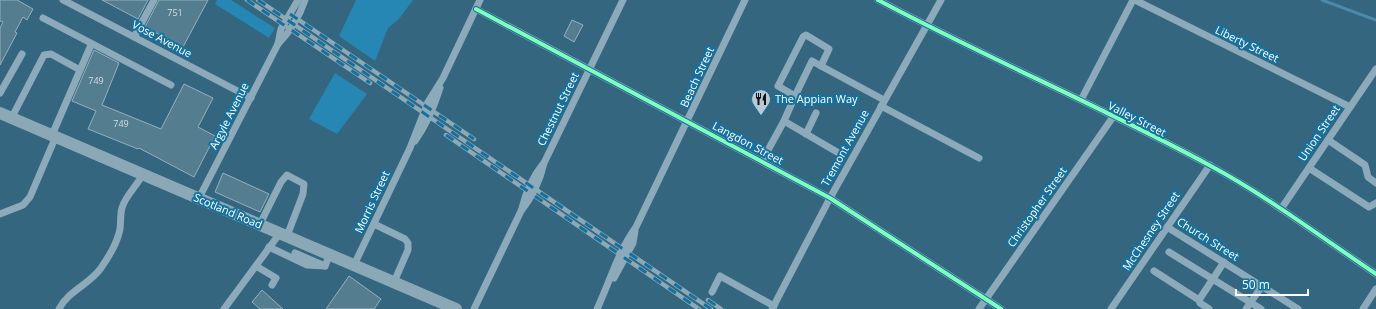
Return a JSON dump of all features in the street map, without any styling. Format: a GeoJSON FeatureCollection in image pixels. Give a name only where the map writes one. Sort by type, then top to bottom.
{"type":"FeatureCollection","features":[{"type":"Feature","properties":{"kind":"main road","name":"Scotland Road"},"geometry":{"type":"LineString","coordinates":[[0,113],[456,309]]}},
{"type":"Feature","properties":{"kind":"street"},"geometry":{"type":"LineString","coordinates":[[134,37],[154,0]]}},
{"type":"Feature","properties":{"kind":"street","name":"Argyle Avenue"},"geometry":{"type":"LineString","coordinates":[[200,198],[278,44],[282,29],[298,0]]}},
{"type":"Feature","properties":{"kind":"street","name":"Argyle Avenue"},"geometry":{"type":"LineString","coordinates":[[278,44],[289,32],[300,14],[305,0]]}},
{"type":"Feature","properties":{"kind":"street","name":"Morris Street"},"geometry":{"type":"LineString","coordinates":[[354,265],[410,148],[425,127],[435,106],[443,78],[480,0]]}},
{"type":"Feature","properties":{"kind":"street","name":"Chestnut Street"},"geometry":{"type":"LineString","coordinates":[[474,309],[521,211],[531,198],[540,179],[544,163],[623,0]]}},
{"type":"Feature","properties":{"kind":"street","name":"Beach Street"},"geometry":{"type":"LineString","coordinates":[[597,309],[606,289],[632,243],[636,227],[745,0]]}},
{"type":"Feature","properties":{"kind":"street","name":"Valley Street"},"geometry":{"type":"LineString","coordinates":[[878,0],[926,26],[1081,100],[1210,165],[1281,209],[1376,274]]}},
{"type":"Feature","properties":{"kind":"street","name":"Tremont Avenue"},"geometry":{"type":"LineString","coordinates":[[773,308],[830,198],[941,0]]}},
{"type":"Feature","properties":{"kind":"street"},"geometry":{"type":"LineString","coordinates":[[1081,100],[1134,0]]}},
{"type":"Feature","properties":{"kind":"street","name":"Liberty Street"},"geometry":{"type":"LineString","coordinates":[[1134,0],[1350,107]]}},
{"type":"Feature","properties":{"kind":"street","name":"Vose Avenue"},"geometry":{"type":"LineString","coordinates":[[68,1],[251,98]]}},
{"type":"Feature","properties":{"kind":"street","name":"Langdon Street"},"geometry":{"type":"LineString","coordinates":[[476,9],[830,198],[1001,309]]}},
{"type":"Feature","properties":{"kind":"street"},"geometry":{"type":"LineString","coordinates":[[43,18],[90,45],[171,85]]}},
{"type":"Feature","properties":{"kind":"street"},"geometry":{"type":"LineString","coordinates":[[795,96],[778,86],[803,37],[806,35],[829,49],[821,66]]}},
{"type":"Feature","properties":{"kind":"street"},"geometry":{"type":"LineString","coordinates":[[0,214],[23,205],[30,197],[90,45]]}},
{"type":"Feature","properties":{"kind":"street"},"geometry":{"type":"LineString","coordinates":[[0,93],[22,54]]}},
{"type":"Feature","properties":{"kind":"street"},"geometry":{"type":"LineString","coordinates":[[12,117],[44,55],[51,54],[80,70]]}},
{"type":"Feature","properties":{"kind":"street"},"geometry":{"type":"LineString","coordinates":[[762,161],[784,121],[812,61],[979,158]]}},
{"type":"Feature","properties":{"kind":"street","name":"Union Street"},"geometry":{"type":"LineString","coordinates":[[1281,209],[1376,69]]}},
{"type":"Feature","properties":{"kind":"street"},"geometry":{"type":"LineString","coordinates":[[806,134],[816,113]]}},
{"type":"Feature","properties":{"kind":"street","name":"Christopher Street"},"geometry":{"type":"LineString","coordinates":[[979,309],[1113,117]]}},
{"type":"Feature","properties":{"kind":"street"},"geometry":{"type":"LineString","coordinates":[[784,121],[837,152]]}},
{"type":"Feature","properties":{"kind":"street"},"geometry":{"type":"LineString","coordinates":[[1328,140],[1365,165],[1368,177],[1376,183]]}},
{"type":"Feature","properties":{"kind":"street","name":"McChesney Street"},"geometry":{"type":"LineString","coordinates":[[1111,309],[1210,165]]}},
{"type":"Feature","properties":{"kind":"street"},"geometry":{"type":"LineString","coordinates":[[1309,168],[1369,207],[1376,203]]}},
{"type":"Feature","properties":{"kind":"street"},"geometry":{"type":"LineString","coordinates":[[59,309],[74,292],[98,272],[111,253],[120,230],[122,208],[127,197],[137,186],[143,174]]}},
{"type":"Feature","properties":{"kind":"street"},"geometry":{"type":"LineString","coordinates":[[224,309],[269,248],[283,234],[303,194],[304,184],[287,175],[281,182],[260,224]]}},
{"type":"Feature","properties":{"kind":"street"},"geometry":{"type":"LineString","coordinates":[[374,224],[405,239],[408,243],[408,250],[394,282]]}},
{"type":"Feature","properties":{"kind":"street","name":"Church Street"},"geometry":{"type":"LineString","coordinates":[[1167,227],[1298,309]]}},
{"type":"Feature","properties":{"kind":"street"},"geometry":{"type":"LineString","coordinates":[[293,256],[300,242]]}},
{"type":"Feature","properties":{"kind":"street"},"geometry":{"type":"LineString","coordinates":[[269,248],[293,256],[306,265],[325,266],[330,254]]}},
{"type":"Feature","properties":{"kind":"street"},"geometry":{"type":"LineString","coordinates":[[1169,252],[1261,309]]}},
{"type":"Feature","properties":{"kind":"street"},"geometry":{"type":"LineString","coordinates":[[1199,300],[1224,262]]}},
{"type":"Feature","properties":{"kind":"street"},"geometry":{"type":"LineString","coordinates":[[256,266],[276,278],[272,285]]}},
{"type":"Feature","properties":{"kind":"street"},"geometry":{"type":"LineString","coordinates":[[1154,271],[1199,300],[1200,303],[1209,309]]}},
{"type":"Feature","properties":{"kind":"street"},"geometry":{"type":"LineString","coordinates":[[712,292],[720,276],[773,308]]}},
{"type":"Feature","properties":{"kind":"street"},"geometry":{"type":"LineString","coordinates":[[1246,309],[1262,286]]}},
{"type":"Feature","properties":{"kind":"street"},"geometry":{"type":"LineString","coordinates":[[1362,309],[1376,289]]}},
{"type":"Feature","properties":{"kind":"shaded area"},"geometry":{"type":"Polygon","coordinates":[[[217,0],[231,0],[275,28],[269,38],[215,4],[217,0]]]}},
{"type":"Feature","properties":{"kind":"shaded area"},"geometry":{"type":"Polygon","coordinates":[[[356,0],[413,0],[399,19],[388,28],[375,61],[339,36],[356,0]]]}},
{"type":"Feature","properties":{"kind":"shaded area"},"geometry":{"type":"Polygon","coordinates":[[[335,73],[367,94],[337,134],[309,119],[335,73]]]}},
{"type":"Feature","properties":{"kind":"building"},"geometry":{"type":"Polygon","coordinates":[[[0,0],[17,0],[33,9],[27,20],[23,17],[15,32],[17,33],[0,65],[0,28],[3,22],[0,21],[0,0]]]}},
{"type":"Feature","properties":{"kind":"building"},"geometry":{"type":"Polygon","coordinates":[[[102,0],[148,0],[138,19],[102,0]]]}},
{"type":"Feature","properties":{"kind":"building"},"geometry":{"type":"Polygon","coordinates":[[[159,0],[208,0],[183,47],[145,27],[159,0]]]}},
{"type":"Feature","properties":{"kind":"building"},"geometry":{"type":"Polygon","coordinates":[[[572,20],[583,25],[574,42],[564,36],[572,20]]]}},
{"type":"Feature","properties":{"kind":"building"},"geometry":{"type":"Polygon","coordinates":[[[94,50],[119,63],[102,105],[161,129],[184,84],[213,98],[198,127],[215,136],[194,177],[139,148],[138,149],[88,129],[96,111],[72,101],[94,50]]]}},
{"type":"Feature","properties":{"kind":"building"},"geometry":{"type":"Polygon","coordinates":[[[223,173],[269,194],[260,212],[215,192],[223,173]]]}},
{"type":"Feature","properties":{"kind":"building"},"geometry":{"type":"Polygon","coordinates":[[[349,276],[381,299],[374,309],[326,309],[349,276]]]}},
{"type":"Feature","properties":{"kind":"building"},"geometry":{"type":"Polygon","coordinates":[[[262,290],[283,309],[260,309],[252,302],[262,290]]]}},
{"type":"Feature","properties":{"kind":"waterway"},"geometry":{"type":"LineString","coordinates":[[1322,0],[1376,20]]}},
{"type":"Feature","properties":{"kind":"railway"},"geometry":{"type":"LineString","coordinates":[[247,0],[370,83]]}},
{"type":"Feature","properties":{"kind":"railway"},"geometry":{"type":"LineString","coordinates":[[258,0],[711,309]]}},
{"type":"Feature","properties":{"kind":"railway"},"geometry":{"type":"LineString","coordinates":[[290,14],[474,139]]}},
{"type":"Feature","properties":{"kind":"railway"},"geometry":{"type":"LineString","coordinates":[[446,135],[699,309]]}},
{"type":"Feature","properties":{"kind":"railway"},"geometry":{"type":"LineString","coordinates":[[708,300],[721,309]]}},
{"type":"Feature","properties":{"kind":"cycle path"},"geometry":{"type":"LineString","coordinates":[[878,0],[960,42],[1127,122],[1231,177],[1273,203],[1376,274]]}},
{"type":"Feature","properties":{"kind":"cycle path"},"geometry":{"type":"LineString","coordinates":[[476,9],[830,198],[1001,309]]}},
{"type":"Feature","properties":{"kind":"place","name":"The Appian Way"},"geometry":{"type":"Point","coordinates":[761,116]}}]}
